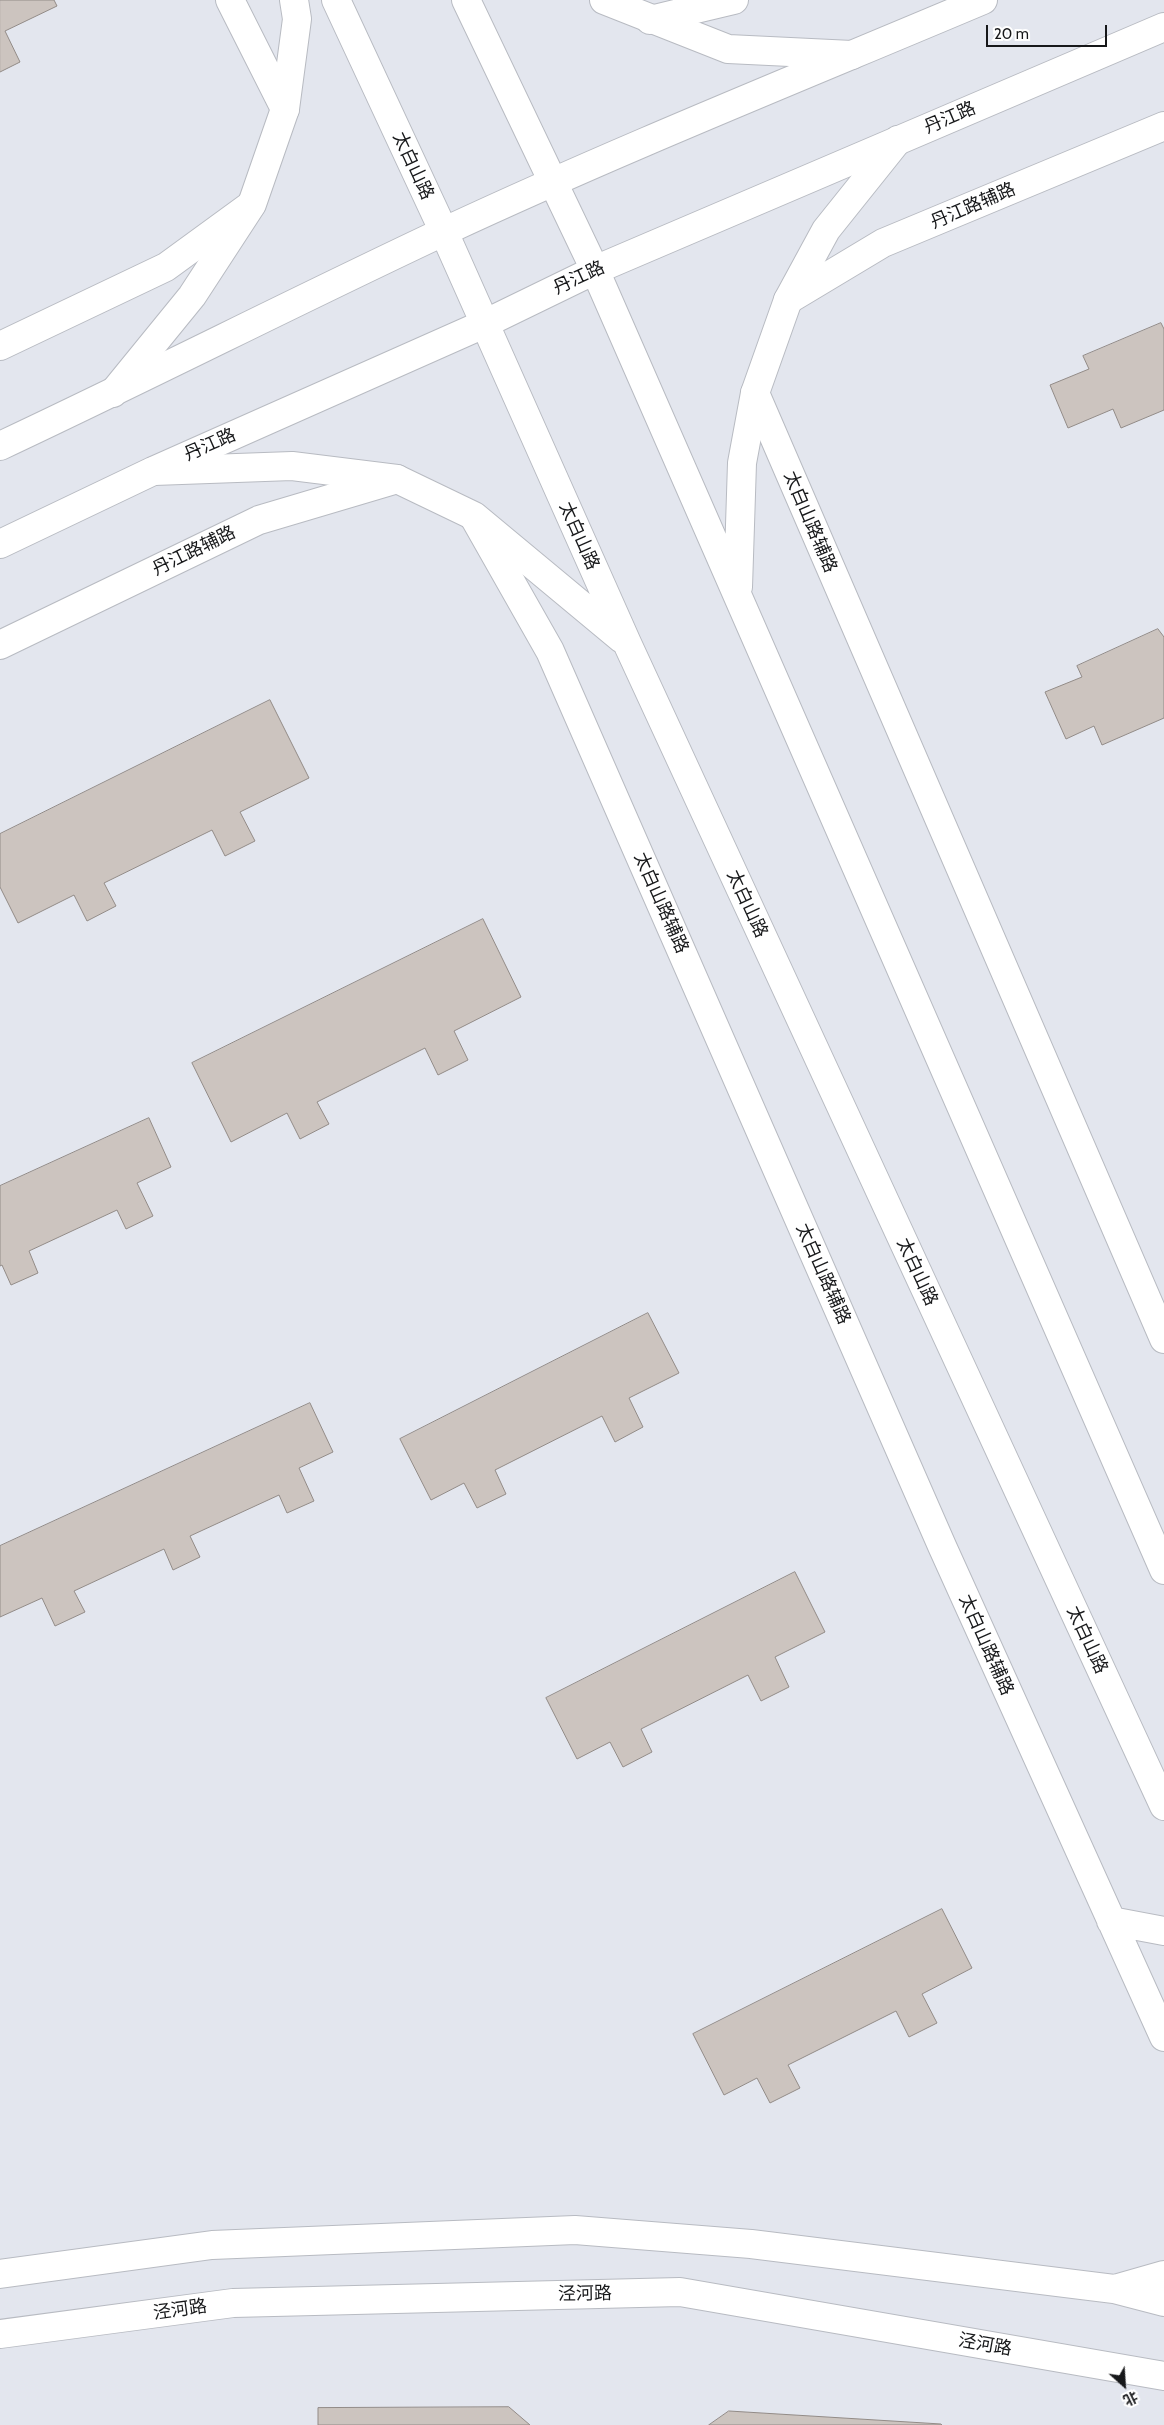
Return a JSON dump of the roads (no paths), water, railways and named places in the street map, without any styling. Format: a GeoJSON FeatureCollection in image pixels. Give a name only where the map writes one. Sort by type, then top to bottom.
{"type":"FeatureCollection","features":[{"type":"Feature","properties":{"kind":"main road"},"geometry":{"type":"LineString","coordinates":[[230,0],[285,109]]}},
{"type":"Feature","properties":{"kind":"main road"},"geometry":{"type":"LineString","coordinates":[[113,393],[192,296],[252,204],[285,109],[297,19],[294,0]]}},
{"type":"Feature","properties":{"kind":"main road","name":"太白山路"},"geometry":{"type":"LineString","coordinates":[[336,0],[444,232],[627,643],[1164,1806]]}},
{"type":"Feature","properties":{"kind":"main road"},"geometry":{"type":"LineString","coordinates":[[466,0],[595,270],[1164,1570]]}},
{"type":"Feature","properties":{"kind":"main road"},"geometry":{"type":"LineString","coordinates":[[604,0],[728,50],[852,55]]}},
{"type":"Feature","properties":{"kind":"main road"},"geometry":{"type":"LineString","coordinates":[[650,20],[734,0]]}},
{"type":"Feature","properties":{"kind":"main road"},"geometry":{"type":"LineString","coordinates":[[0,446],[444,232],[553,182],[983,0]]}},
{"type":"Feature","properties":{"kind":"main road","name":"丹江路"},"geometry":{"type":"LineString","coordinates":[[0,544],[152,471],[484,324],[595,270],[1164,27]]}},
{"type":"Feature","properties":{"kind":"main road","name":"丹江路辅路"},"geometry":{"type":"LineString","coordinates":[[788,300],[883,243],[1164,126]]}},
{"type":"Feature","properties":{"kind":"main road"},"geometry":{"type":"LineString","coordinates":[[738,596],[742,463],[755,393],[788,300],[826,230],[898,140]]}},
{"type":"Feature","properties":{"kind":"main road"},"geometry":{"type":"LineString","coordinates":[[0,346],[166,267],[252,204]]}},
{"type":"Feature","properties":{"kind":"main road","name":"太白山路辅路"},"geometry":{"type":"LineString","coordinates":[[755,393],[1164,1339]]}},
{"type":"Feature","properties":{"kind":"main road"},"geometry":{"type":"LineString","coordinates":[[152,471],[292,466],[397,479],[474,516],[627,643]]}},
{"type":"Feature","properties":{"kind":"main road","name":"丹江路辅路"},"geometry":{"type":"LineString","coordinates":[[0,645],[259,520],[397,479]]}},
{"type":"Feature","properties":{"kind":"main road","name":"太白山路辅路"},"geometry":{"type":"LineString","coordinates":[[474,516],[550,652],[942,1546],[1164,2037]]}},
{"type":"Feature","properties":{"kind":"main road"},"geometry":{"type":"LineString","coordinates":[[1111,1921],[1164,1931]]}},
{"type":"Feature","properties":{"kind":"main road"},"geometry":{"type":"LineString","coordinates":[[0,2274],[212,2245],[575,2230],[751,2244],[1114,2290],[1164,2302]]}},
{"type":"Feature","properties":{"kind":"main road"},"geometry":{"type":"LineString","coordinates":[[1114,2290],[1164,2275]]}},
{"type":"Feature","properties":{"kind":"main road","name":"泾河路"},"geometry":{"type":"LineString","coordinates":[[0,2334],[233,2303],[680,2292],[1164,2376]]}}]}
